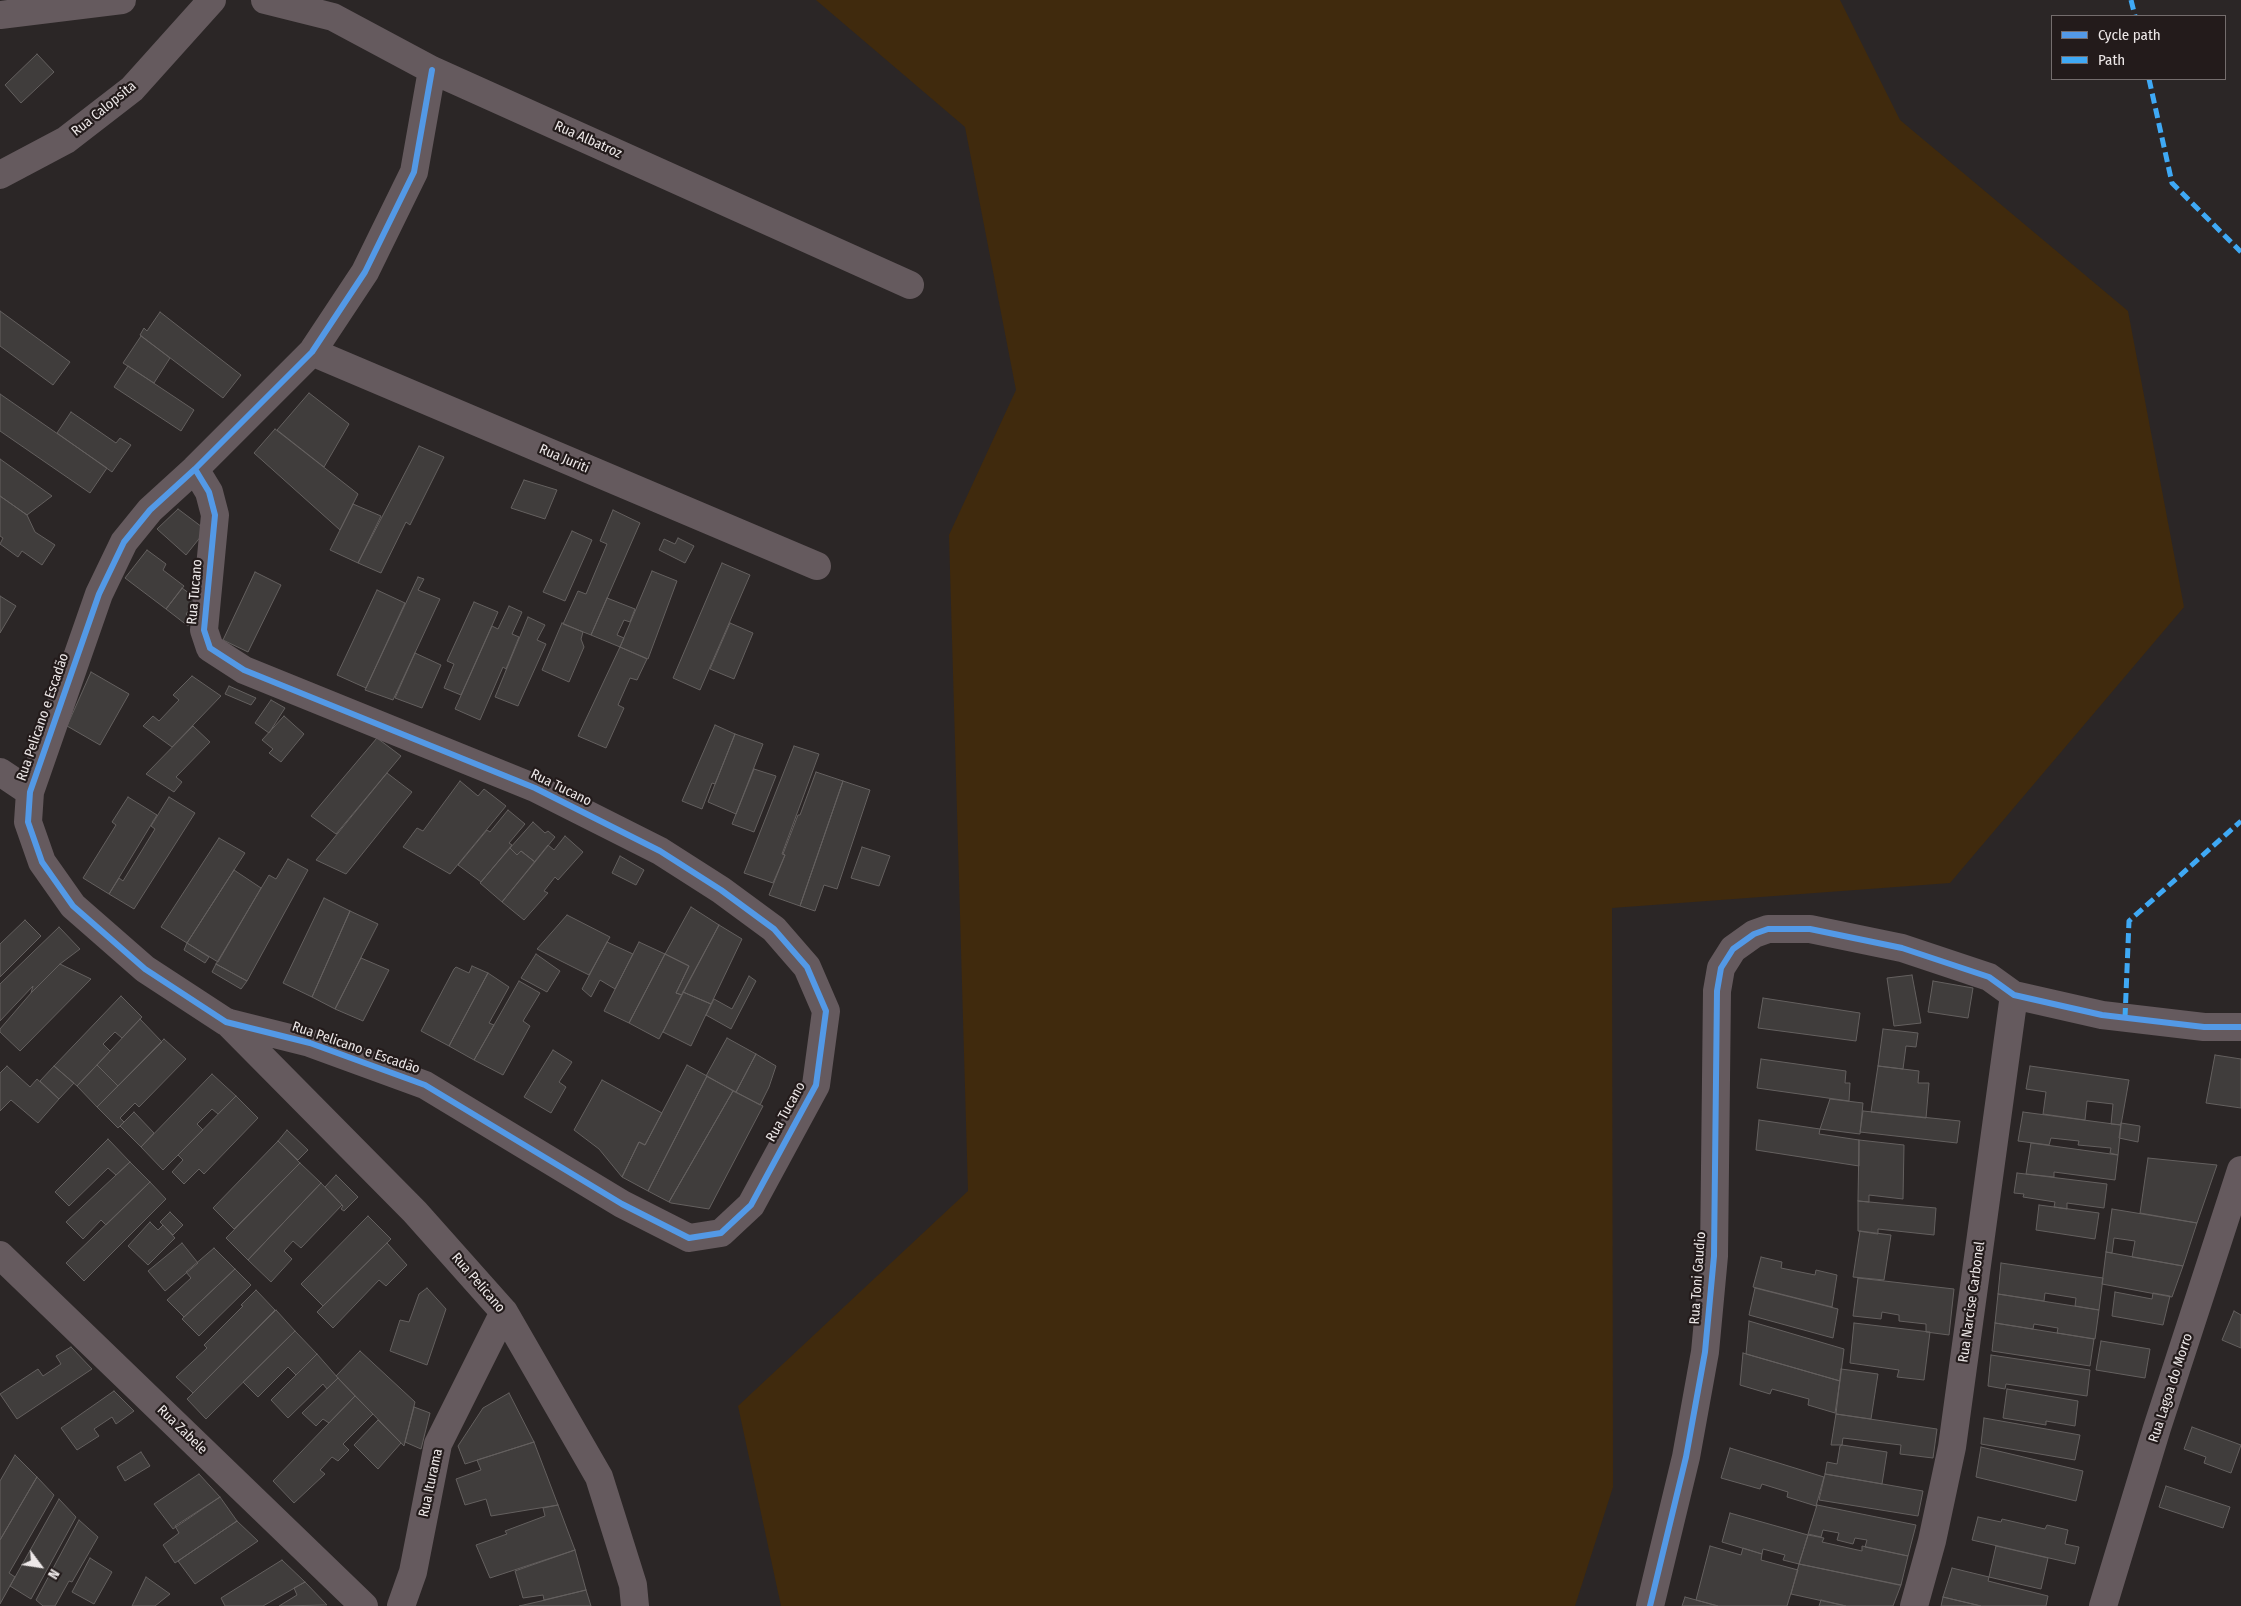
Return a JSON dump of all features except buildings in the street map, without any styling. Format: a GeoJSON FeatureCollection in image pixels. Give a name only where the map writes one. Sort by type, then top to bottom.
{"type":"FeatureCollection","features":[{"type":"Feature","properties":{"kind":"street"},"geometry":{"type":"LineString","coordinates":[[0,15],[122,0]]}},
{"type":"Feature","properties":{"kind":"street","name":"Rua Calopsita"},"geometry":{"type":"LineString","coordinates":[[0,175],[66,140],[132,89],[212,0]]}},
{"type":"Feature","properties":{"kind":"street","name":"Rua Albatroz"},"geometry":{"type":"LineString","coordinates":[[265,0],[332,17],[432,70],[910,285]]}},
{"type":"Feature","properties":{"kind":"street","name":"Rua Pelicano e Escadão"},"geometry":{"type":"LineString","coordinates":[[432,70],[414,172],[366,272],[312,352],[195,469],[150,510],[124,542],[99,594],[30,792],[28,822],[42,862],[73,906],[145,969],[226,1022],[310,1043],[425,1085],[622,1204],[688,1238],[721,1233],[752,1205]]}},
{"type":"Feature","properties":{"kind":"street","name":"Rua Juriti"},"geometry":{"type":"LineString","coordinates":[[312,352],[817,566]]}},
{"type":"Feature","properties":{"kind":"street","name":"Rua Tucano"},"geometry":{"type":"LineString","coordinates":[[195,469],[209,492],[215,515],[204,630],[210,648],[244,670],[535,788],[660,851],[721,890],[774,929],[807,967],[826,1011],[816,1085],[752,1205]]}},
{"type":"Feature","properties":{"kind":"street"},"geometry":{"type":"LineString","coordinates":[[0,772],[30,792]]}},
{"type":"Feature","properties":{"kind":"street","name":"Rua Toni Gaudio"},"geometry":{"type":"LineString","coordinates":[[1650,1606],[1686,1457],[1705,1352],[1714,1256],[1717,991],[1721,968],[1732,949],[1754,934],[1768,929],[1810,929],[1902,948],[1946,961],[1989,977],[2014,995]]}},
{"type":"Feature","properties":{"kind":"street"},"geometry":{"type":"LineString","coordinates":[[2014,995],[2102,1015],[2204,1027],[2241,1027]]}},
{"type":"Feature","properties":{"kind":"street","name":"Rua Narcise Carbonel"},"geometry":{"type":"LineString","coordinates":[[1914,1606],[1932,1541],[1952,1446],[2014,995]]}},
{"type":"Feature","properties":{"kind":"street","name":"Rua Pelicano"},"geometry":{"type":"LineString","coordinates":[[226,1022],[415,1212],[504,1312],[599,1477],[633,1585],[635,1606]]}},
{"type":"Feature","properties":{"kind":"street","name":"Rua Lagoa do Morro"},"geometry":{"type":"LineString","coordinates":[[2103,1606],[2157,1428],[2241,1170]]}},
{"type":"Feature","properties":{"kind":"street","name":"Rua Zabele"},"geometry":{"type":"LineString","coordinates":[[0,1255],[364,1606]]}},
{"type":"Feature","properties":{"kind":"street","name":"Rua Iturama"},"geometry":{"type":"LineString","coordinates":[[401,1606],[413,1572],[438,1444],[504,1312]]}},
{"type":"Feature","properties":{"kind":"shaded area"},"geometry":{"type":"Polygon","coordinates":[[[816,0],[1840,0],[1900,120],[2128,311],[2184,607],[1950,883],[1612,908],[1613,1487],[1575,1606],[781,1606],[738,1406],[968,1191],[949,535],[1016,390],[965,127],[816,0]]]}},
{"type":"Feature","properties":{"kind":"marked path"},"geometry":{"type":"LineString","coordinates":[[2131,0],[2135,15]]}},
{"type":"Feature","properties":{"kind":"marked path"},"geometry":{"type":"LineString","coordinates":[[2149,80],[2172,183],[2241,252]]}},
{"type":"Feature","properties":{"kind":"marked path"},"geometry":{"type":"LineString","coordinates":[[2125,1018],[2129,921],[2241,821]]}},
{"type":"Feature","properties":{"kind":"cycle path"},"geometry":{"type":"LineString","coordinates":[[195,469],[209,492],[215,515],[204,630],[210,648],[244,670],[535,788],[660,851],[721,890],[774,929],[807,967],[826,1011],[816,1085],[751,1205],[721,1233],[689,1238],[622,1204],[425,1085],[310,1043],[226,1022],[145,969],[73,906],[42,862],[28,822],[30,792],[99,594],[124,542],[150,510],[195,469],[312,352],[365,272],[414,172],[432,70]]}},
{"type":"Feature","properties":{"kind":"cycle path"},"geometry":{"type":"LineString","coordinates":[[1650,1606],[1686,1457],[1705,1352],[1714,1256],[1717,991],[1721,968],[1733,949],[1754,934],[1768,929],[1810,929],[1902,948],[1989,977],[2014,995],[2102,1015],[2204,1027],[2241,1027]]}}]}
